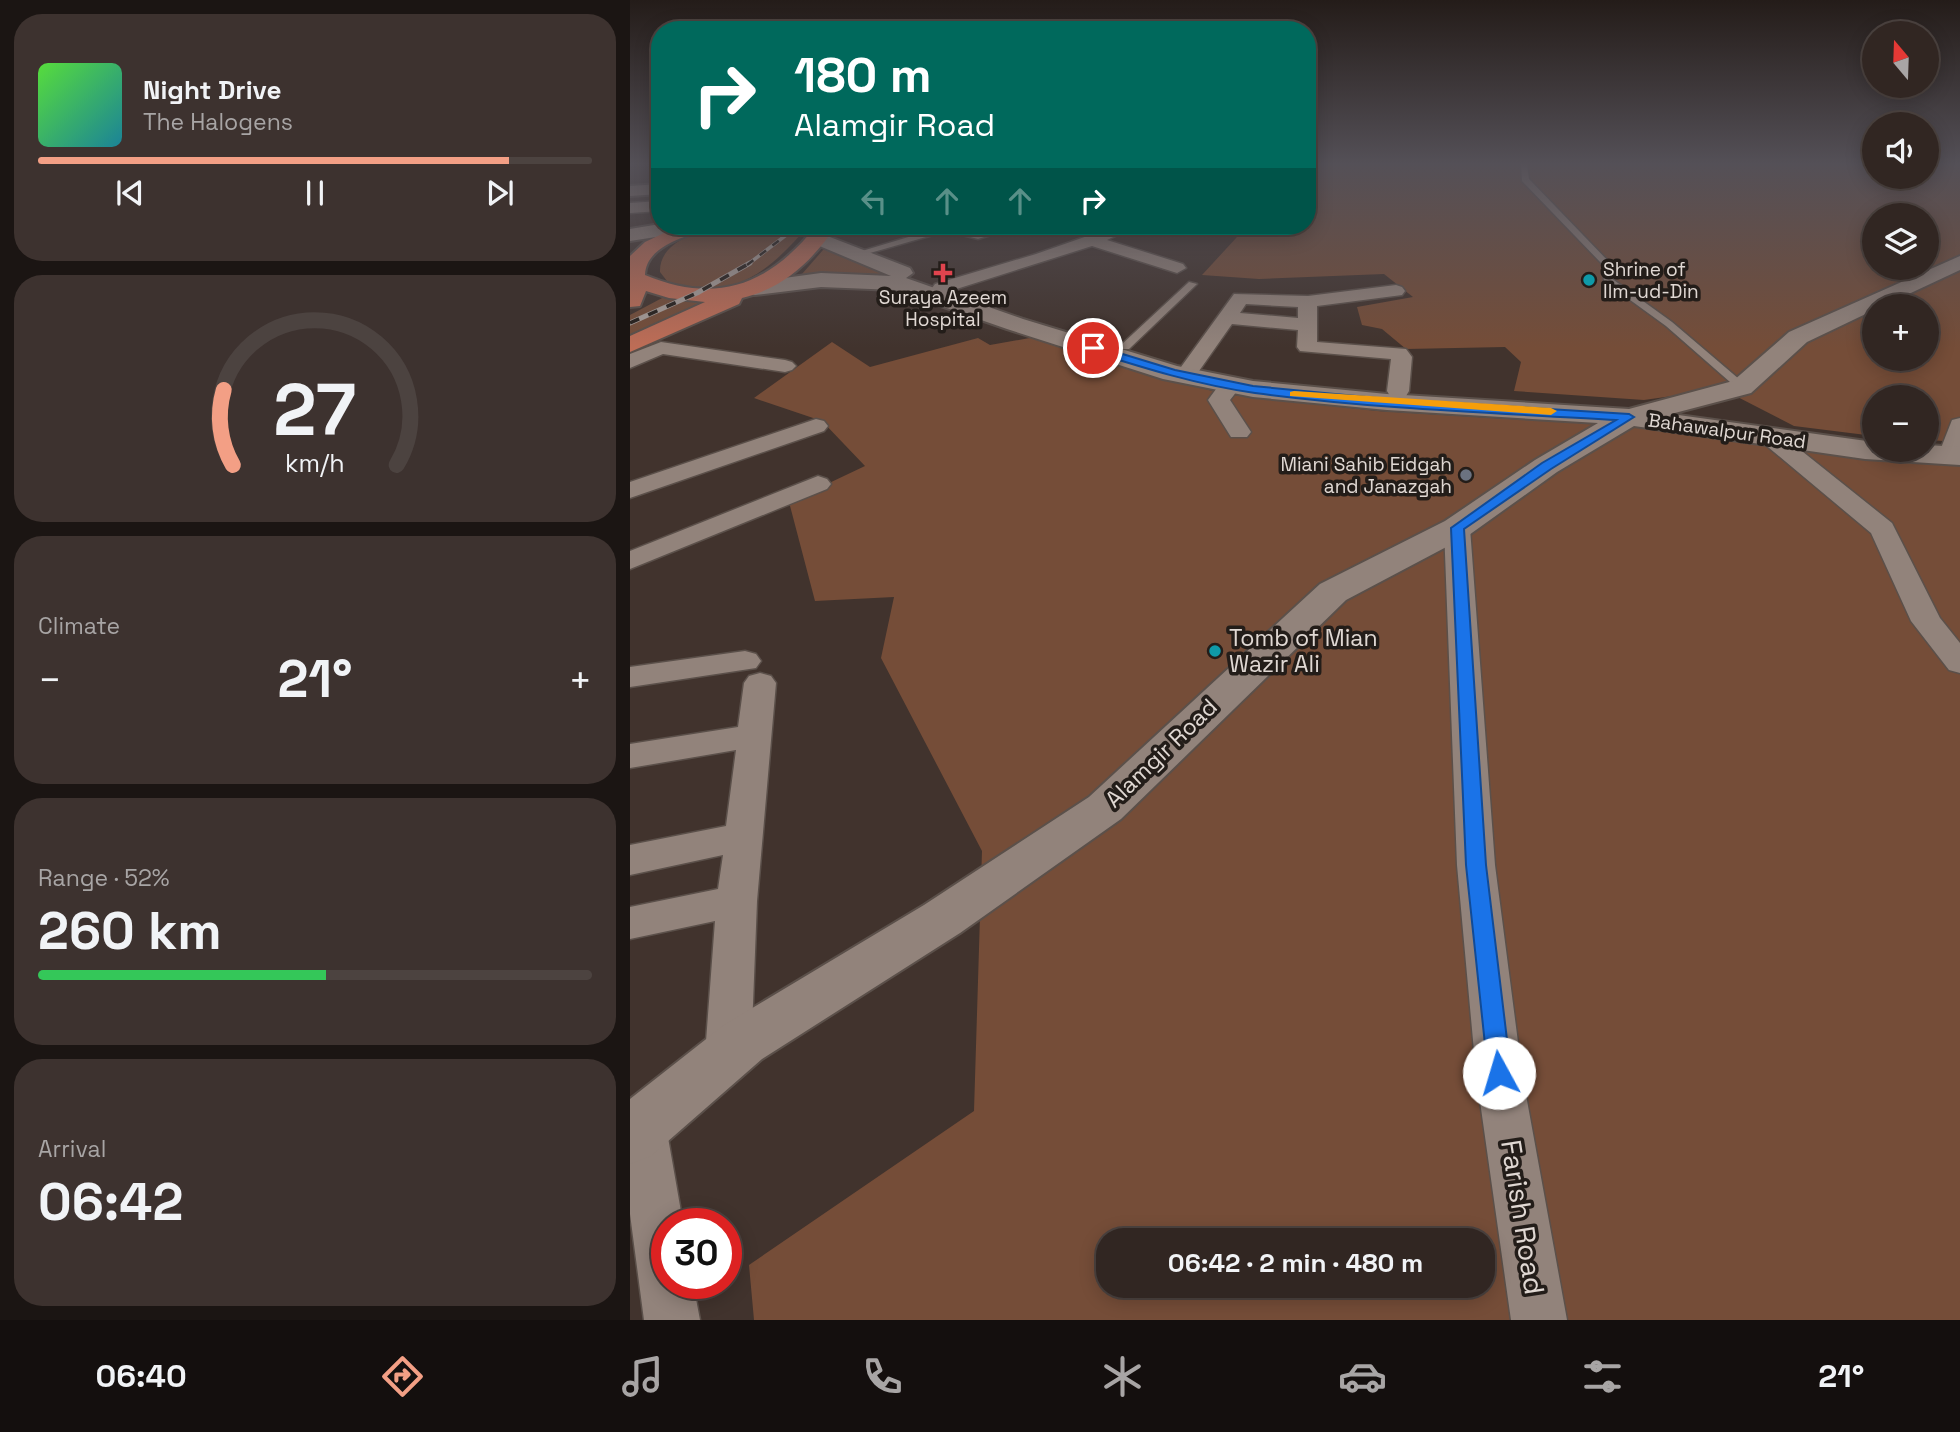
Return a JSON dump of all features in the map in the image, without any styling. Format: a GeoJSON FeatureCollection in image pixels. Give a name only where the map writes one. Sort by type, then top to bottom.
{"type":"FeatureCollection","features":[{"type":"Feature","properties":{"kind":"main road"},"geometry":{"type":"LineString","coordinates":[[630,305],[634,264],[664,239],[674,235]]}},
{"type":"Feature","properties":{"kind":"main road"},"geometry":{"type":"LineString","coordinates":[[630,345],[780,274],[818,235]]}},
{"type":"Feature","properties":{"kind":"main road","name":"Bahawalpur Road"},"geometry":{"type":"LineString","coordinates":[[826,235],[856,254],[942,288],[1125,347],[1244,380],[1644,414],[1862,441]]}},
{"type":"Feature","properties":{"kind":"main road","name":"Alamgir Road"},"geometry":{"type":"LineString","coordinates":[[636,1131],[743,1042],[942,919],[1105,808],[1333,592],[1457,528],[1546,466],[1644,414],[1742,387],[1798,338],[1960,262]]}},
{"type":"Feature","properties":{"kind":"main road"},"geometry":{"type":"LineString","coordinates":[[634,264],[675,294],[716,294],[755,288]]}},
{"type":"Feature","properties":{"kind":"main road","name":"Bahawalpur Road"},"geometry":{"type":"LineString","coordinates":[[755,288],[821,280],[898,283],[1014,324],[1172,373],[1230,386],[1387,402],[1644,414],[1770,438],[1865,450],[1952,445]]}},
{"type":"Feature","properties":{"kind":"street"},"geometry":{"type":"LineString","coordinates":[[942,288],[1042,258],[1105,235]]}},
{"type":"Feature","properties":{"kind":"street"},"geometry":{"type":"LineString","coordinates":[[1091,240],[1177,268]]}},
{"type":"Feature","properties":{"kind":"street"},"geometry":{"type":"LineString","coordinates":[[1192,367],[1241,298],[1308,302],[1396,291]]}},
{"type":"Feature","properties":{"kind":"street"},"geometry":{"type":"LineString","coordinates":[[1308,302],[1307,346],[1399,353],[1402,357],[1398,391]]}},
{"type":"Feature","properties":{"kind":"street"},"geometry":{"type":"LineString","coordinates":[[1225,317],[1309,325]]}},
{"type":"Feature","properties":{"kind":"street"},"geometry":{"type":"LineString","coordinates":[[630,362],[661,348],[785,366]]}},
{"type":"Feature","properties":{"kind":"street"},"geometry":{"type":"LineString","coordinates":[[1230,386],[1219,400],[1239,432]]}},
{"type":"Feature","properties":{"kind":"street"},"geometry":{"type":"LineString","coordinates":[[630,490],[816,426]]}},
{"type":"Feature","properties":{"kind":"street"},"geometry":{"type":"LineString","coordinates":[[1770,438],[1883,529],[1926,621],[1960,663]]}},
{"type":"Feature","properties":{"kind":"street"},"geometry":{"type":"LineString","coordinates":[[630,561],[818,484]]}},
{"type":"Feature","properties":{"kind":"street","name":"Farish Road"},"geometry":{"type":"LineString","coordinates":[[1457,528],[1476,865],[1499,1073],[1539,1320]]}},
{"type":"Feature","properties":{"kind":"street"},"geometry":{"type":"LineString","coordinates":[[630,677],[752,672],[754,736],[737,901],[727,1055]]}},
{"type":"Feature","properties":{"kind":"street"},"geometry":{"type":"LineString","coordinates":[[630,756],[754,736]]}},
{"type":"Feature","properties":{"kind":"street"},"geometry":{"type":"LineString","coordinates":[[630,860],[744,836]]}},
{"type":"Feature","properties":{"kind":"street"},"geometry":{"type":"LineString","coordinates":[[630,923],[737,901]]}},
{"type":"Feature","properties":{"kind":"street"},"geometry":{"type":"LineString","coordinates":[[636,1131],[672,1320]]}},
{"type":"Feature","properties":{"kind":"lane"},"geometry":{"type":"LineString","coordinates":[[1569,226],[1607,265],[1607,279],[1669,324],[1742,387]]}},
{"type":"Feature","properties":{"kind":"lane"},"geometry":{"type":"LineString","coordinates":[[856,254],[923,235]]}},
{"type":"Feature","properties":{"kind":"lane"},"geometry":{"type":"LineString","coordinates":[[1125,347],[1192,284]]}},
{"type":"Feature","properties":{"kind":"shaded area"},"geometry":{"type":"Polygon","coordinates":[[[1316,226],[1862,226],[1862,280],[1939,280],[1939,226],[1960,226],[1960,442],[1939,441],[1939,385],[1862,385],[1862,434],[1794,426],[1722,389],[1644,400],[1514,391],[1521,362],[1505,347],[1406,349],[1382,329],[1362,325],[1357,307],[1413,297],[1384,274],[1259,279],[1202,275],[1237,237],[1229,235],[1316,235],[1316,226]]]}},
{"type":"Feature","properties":{"kind":"shaded area"},"geometry":{"type":"Polygon","coordinates":[[[690,235],[800,235],[763,270],[729,286],[710,289],[667,281],[660,272],[665,255],[677,242],[690,235]]]}},
{"type":"Feature","properties":{"kind":"shaded area"},"geometry":{"type":"Polygon","coordinates":[[[828,248],[886,273],[872,278],[788,281],[802,274],[823,250],[828,248]]]}},
{"type":"Feature","properties":{"kind":"shaded area"},"geometry":{"type":"Polygon","coordinates":[[[664,297],[714,300],[630,336],[630,315],[664,297]]]}},
{"type":"Feature","properties":{"kind":"shaded area"},"geometry":{"type":"Polygon","coordinates":[[[1035,337],[1146,373],[1224,394],[1378,411],[1675,429],[1862,451],[1862,462],[1939,460],[1960,463],[1960,1320],[754,1320],[749,1265],[974,1111],[982,851],[881,658],[894,597],[815,601],[789,502],[865,466],[822,421],[754,398],[832,342],[870,367],[978,338],[990,345],[1035,337]]]}},
{"type":"Feature","properties":{"kind":"railway"},"geometry":{"type":"LineString","coordinates":[[749,264],[786,235]]}},
{"type":"Feature","properties":{"kind":"railway"},"geometry":{"type":"LineString","coordinates":[[630,323],[697,293],[749,264]]}},
{"type":"Feature","properties":{"kind":"slow traffic"},"geometry":{"type":"LineString","coordinates":[[1294,394],[1551,411]]}},
{"type":"Feature","properties":{"kind":"place","name":"Suraya Azeem Hospital"},"geometry":{"type":"Point","coordinates":[943,273]}},
{"type":"Feature","properties":{"kind":"place","name":"Shrine of Ilm-ud-Din"},"geometry":{"type":"Point","coordinates":[1589,280]}},
{"type":"Feature","properties":{"kind":"place","name":"Miani Sahib Eidgah and Janazgah"},"geometry":{"type":"Point","coordinates":[1466,475]}},
{"type":"Feature","properties":{"kind":"place","name":"Tomb of Mian Wazir Ali"},"geometry":{"type":"Point","coordinates":[1215,651]}},
{"type":"Feature","properties":{"kind":"route"},"geometry":{"type":"LineString","coordinates":[[1093,348],[1172,373],[1253,390],[1387,402],[1629,417],[1546,466],[1457,528],[1476,865],[1499,1073]]}}]}
